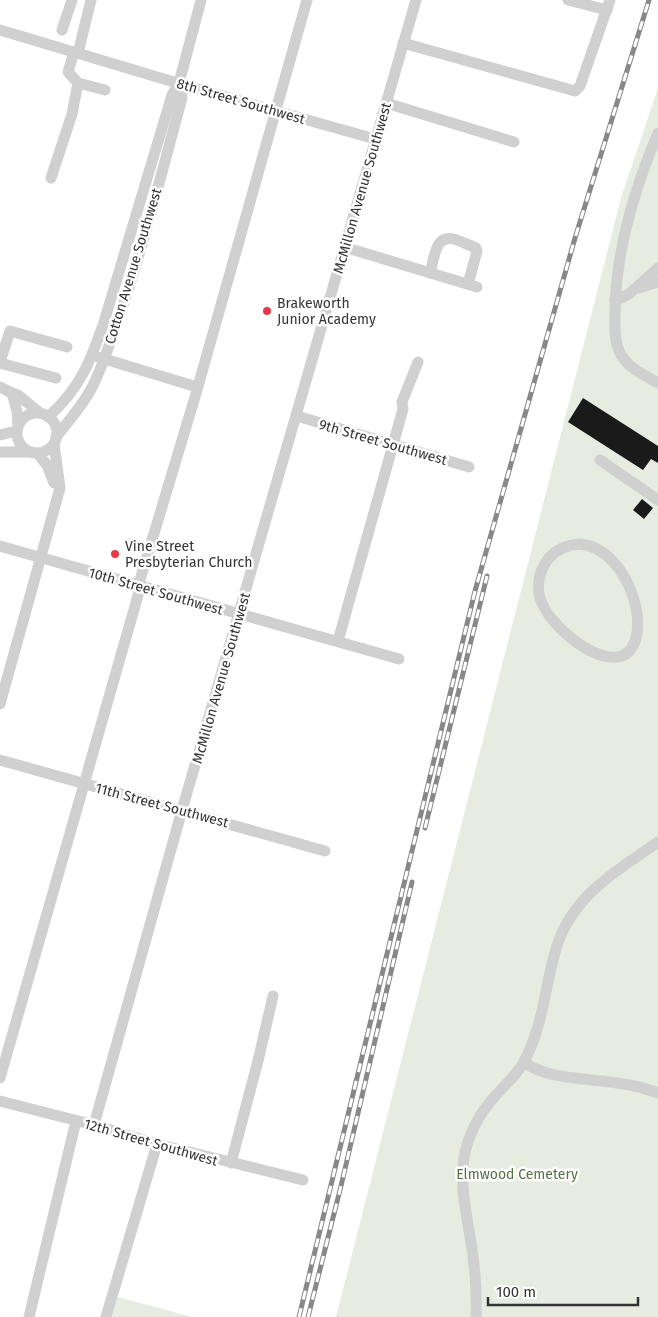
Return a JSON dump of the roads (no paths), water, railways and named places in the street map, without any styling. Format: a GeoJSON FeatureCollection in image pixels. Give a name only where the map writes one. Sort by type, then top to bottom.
{"type":"FeatureCollection","features":[{"type":"Feature","properties":{"kind":"street"},"geometry":{"type":"LineString","coordinates":[[62,30],[72,0]]}},
{"type":"Feature","properties":{"kind":"street"},"geometry":{"type":"LineString","coordinates":[[91,0],[76,52],[68,72],[78,82],[105,90]]}},
{"type":"Feature","properties":{"kind":"street","name":"Cotton Avenue Southwest"},"geometry":{"type":"LineString","coordinates":[[55,440],[83,403],[91,389],[99,357],[145,238],[182,98],[179,83],[201,0]]}},
{"type":"Feature","properties":{"kind":"street"},"geometry":{"type":"LineString","coordinates":[[0,1078],[307,0]]}},
{"type":"Feature","properties":{"kind":"street","name":"McMillon Avenue Southwest"},"geometry":{"type":"LineString","coordinates":[[94,1125],[182,810],[297,416],[374,139],[416,0]]}},
{"type":"Feature","properties":{"kind":"street"},"geometry":{"type":"LineString","coordinates":[[403,43],[575,91],[580,86],[608,5],[568,0]]}},
{"type":"Feature","properties":{"kind":"street","name":"8th Street Southwest"},"geometry":{"type":"LineString","coordinates":[[0,30],[374,139]]}},
{"type":"Feature","properties":{"kind":"street"},"geometry":{"type":"LineString","coordinates":[[51,178],[72,114],[78,82]]}},
{"type":"Feature","properties":{"kind":"street"},"geometry":{"type":"LineString","coordinates":[[386,103],[514,142]]}},
{"type":"Feature","properties":{"kind":"street"},"geometry":{"type":"LineString","coordinates":[[657,382],[635,370],[621,354],[616,341],[615,301],[619,264],[628,220],[636,191],[658,133]]}},
{"type":"Feature","properties":{"kind":"street"},"geometry":{"type":"LineString","coordinates":[[344,248],[472,286],[476,248],[449,237],[444,238],[439,243],[430,273]]}},
{"type":"Feature","properties":{"kind":"street"},"geometry":{"type":"LineString","coordinates":[[629,294],[658,268]]}},
{"type":"Feature","properties":{"kind":"street"},"geometry":{"type":"LineString","coordinates":[[615,301],[644,285],[658,282]]}},
{"type":"Feature","properties":{"kind":"street"},"geometry":{"type":"LineString","coordinates":[[56,378],[0,363],[10,331],[67,347]]}},
{"type":"Feature","properties":{"kind":"street"},"geometry":{"type":"LineString","coordinates":[[99,357],[197,387]]}},
{"type":"Feature","properties":{"kind":"street","name":"Cotton Avenue Southwest"},"geometry":{"type":"LineString","coordinates":[[44,415],[59,408],[99,357]]}},
{"type":"Feature","properties":{"kind":"street"},"geometry":{"type":"LineString","coordinates":[[338,641],[403,409],[402,402],[418,362]]}},
{"type":"Feature","properties":{"kind":"street"},"geometry":{"type":"LineString","coordinates":[[0,387],[18,395],[55,424],[60,488],[0,704]]}},
{"type":"Feature","properties":{"kind":"street"},"geometry":{"type":"LineString","coordinates":[[12,393],[17,411],[17,428],[20,444],[34,452],[50,470],[58,494]]}},
{"type":"Feature","properties":{"kind":"street"},"geometry":{"type":"LineString","coordinates":[[0,435],[17,428],[27,415],[44,415]]}},
{"type":"Feature","properties":{"kind":"street","name":"9th Street Southwest"},"geometry":{"type":"LineString","coordinates":[[297,416],[469,467]]}},
{"type":"Feature","properties":{"kind":"street"},"geometry":{"type":"LineString","coordinates":[[0,452],[34,452],[49,448],[55,440]]}},
{"type":"Feature","properties":{"kind":"street"},"geometry":{"type":"LineString","coordinates":[[600,460],[658,500]]}},
{"type":"Feature","properties":{"kind":"street"},"geometry":{"type":"LineString","coordinates":[[648,630],[642,645],[623,656],[607,656],[586,648],[560,628],[543,605],[539,592],[542,570],[551,556],[563,548],[579,544],[594,547],[614,559],[625,569],[640,592],[649,616]]}},
{"type":"Feature","properties":{"kind":"street","name":"10th Street Southwest"},"geometry":{"type":"LineString","coordinates":[[0,546],[399,659]]}},
{"type":"Feature","properties":{"kind":"street","name":"11th Street Southwest"},"geometry":{"type":"LineString","coordinates":[[0,760],[325,851]]}},
{"type":"Feature","properties":{"kind":"street"},"geometry":{"type":"LineString","coordinates":[[476,1317],[475,1270],[462,1182],[464,1158],[470,1135],[478,1118],[524,1061],[537,1029],[554,954],[575,910],[596,887],[658,842]]}},
{"type":"Feature","properties":{"kind":"street"},"geometry":{"type":"LineString","coordinates":[[231,1163],[273,996]]}},
{"type":"Feature","properties":{"kind":"street"},"geometry":{"type":"LineString","coordinates":[[524,1061],[536,1070],[620,1083],[658,1093]]}},
{"type":"Feature","properties":{"kind":"street","name":"12th Street Southwest"},"geometry":{"type":"LineString","coordinates":[[0,1101],[94,1125],[156,1144],[303,1180]]}},
{"type":"Feature","properties":{"kind":"street"},"geometry":{"type":"LineString","coordinates":[[29,1317],[76,1121]]}},
{"type":"Feature","properties":{"kind":"street"},"geometry":{"type":"LineString","coordinates":[[106,1317],[156,1144]]}},
{"type":"Feature","properties":{"kind":"railway"},"geometry":{"type":"LineString","coordinates":[[299,1317],[475,591],[575,238],[649,0]]}},
{"type":"Feature","properties":{"kind":"railway"},"geometry":{"type":"LineString","coordinates":[[425,828],[487,576]]}},
{"type":"Feature","properties":{"kind":"railway"},"geometry":{"type":"LineString","coordinates":[[308,1317],[341,1186],[412,882]]}},
{"type":"Feature","properties":{"kind":"place","name":"Brakeworth Junior Academy"},"geometry":{"type":"Point","coordinates":[267,311]}},
{"type":"Feature","properties":{"kind":"place","name":"Vine Street Presbyterian Church"},"geometry":{"type":"Point","coordinates":[115,554]}},
{"type":"Feature","properties":{"kind":"park label","name":"Elmwood Cemetery"},"geometry":{"type":"Point","coordinates":[517,1174]}}]}
